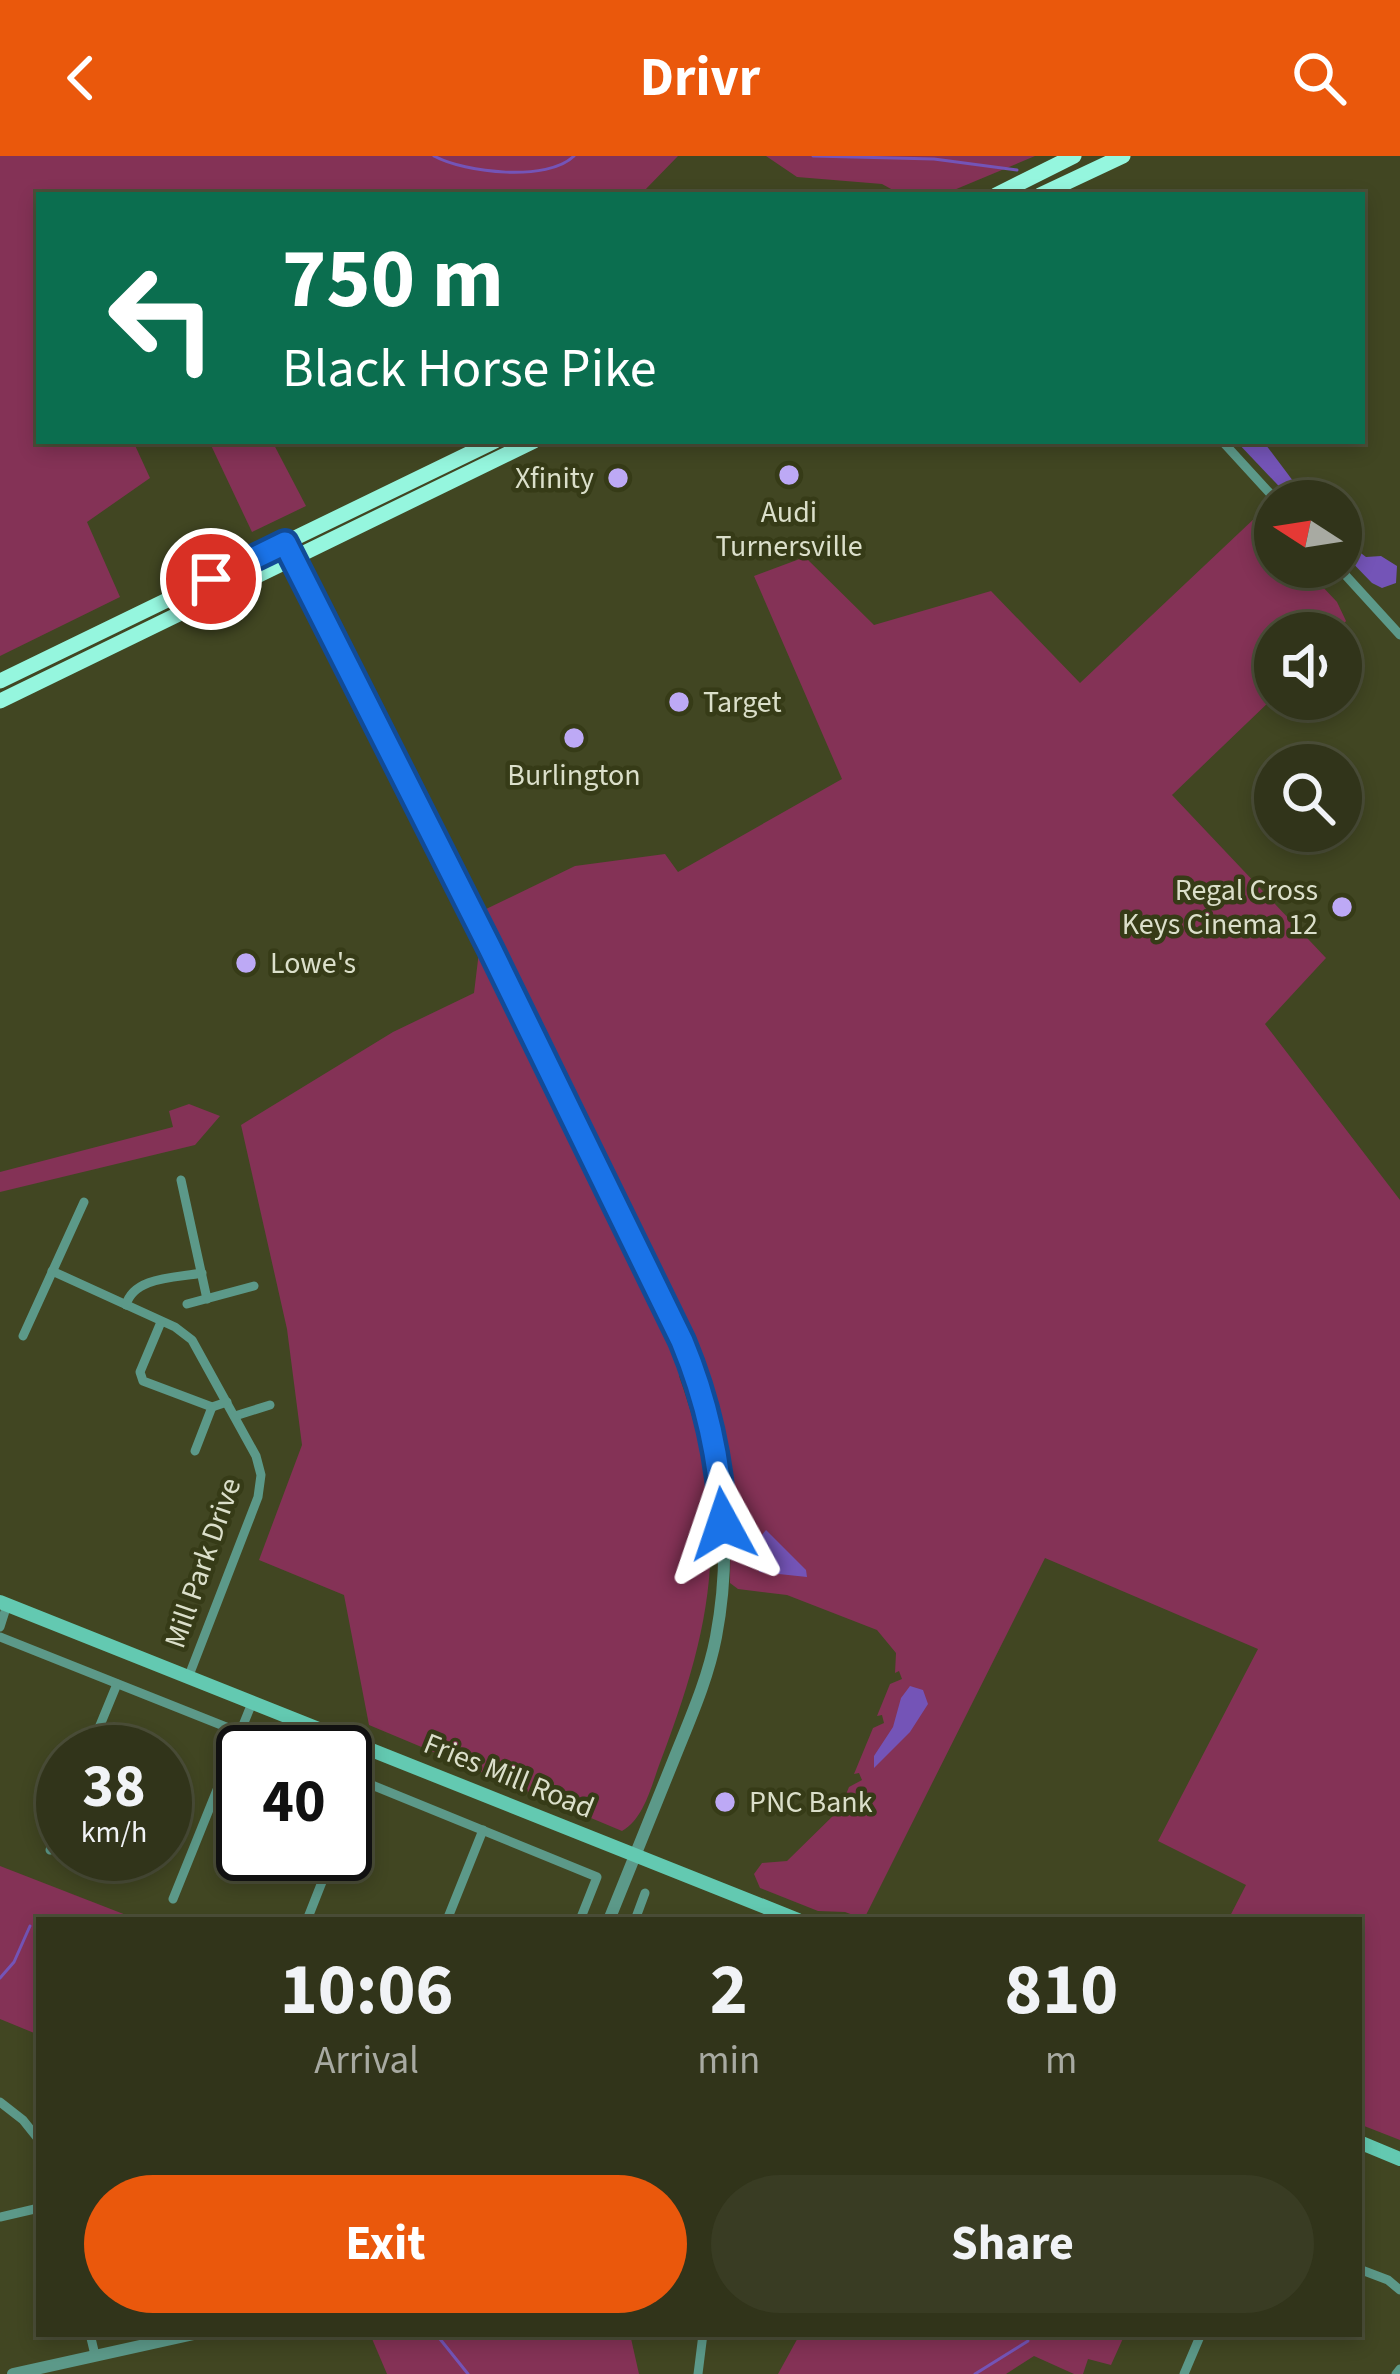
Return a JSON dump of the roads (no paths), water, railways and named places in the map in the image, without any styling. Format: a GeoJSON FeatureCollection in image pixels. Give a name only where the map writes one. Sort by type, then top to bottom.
{"type":"FeatureCollection","features":[{"type":"Feature","properties":{"kind":"highway"},"geometry":{"type":"LineString","coordinates":[[1002,192],[1074,156]]}},
{"type":"Feature","properties":{"kind":"highway"},"geometry":{"type":"LineString","coordinates":[[1049,192],[1123,156]]}},
{"type":"Feature","properties":{"kind":"highway"},"geometry":{"type":"LineString","coordinates":[[0,701],[489,444]]}},
{"type":"Feature","properties":{"kind":"highway"},"geometry":{"type":"LineString","coordinates":[[0,681],[527,444]]}},
{"type":"Feature","properties":{"kind":"main road","name":"Fries Mill Road"},"geometry":{"type":"LineString","coordinates":[[3,1603],[789,1917]]}},
{"type":"Feature","properties":{"kind":"main road"},"geometry":{"type":"LineString","coordinates":[[1362,2143],[1400,2159]]}},
{"type":"Feature","properties":{"kind":"street"},"geometry":{"type":"LineString","coordinates":[[1225,444],[1258,480]]}},
{"type":"Feature","properties":{"kind":"street"},"geometry":{"type":"LineString","coordinates":[[289,551],[490,948],[704,1394],[722,1489],[725,1559],[716,1639],[697,1702],[610,1917]]}},
{"type":"Feature","properties":{"kind":"street"},"geometry":{"type":"LineString","coordinates":[[1357,588],[1400,635]]}},
{"type":"Feature","properties":{"kind":"street"},"geometry":{"type":"LineString","coordinates":[[181,1180],[208,1299]]}},
{"type":"Feature","properties":{"kind":"street"},"geometry":{"type":"LineString","coordinates":[[22,1336],[84,1202]]}},
{"type":"Feature","properties":{"kind":"street","name":"Mill Park Drive"},"geometry":{"type":"LineString","coordinates":[[52,1271],[175,1327],[198,1347],[256,1456],[261,1475],[258,1498],[188,1678]]}},
{"type":"Feature","properties":{"kind":"street"},"geometry":{"type":"LineString","coordinates":[[126,1304],[140,1285],[202,1273]]}},
{"type":"Feature","properties":{"kind":"street"},"geometry":{"type":"LineString","coordinates":[[187,1304],[254,1286]]}},
{"type":"Feature","properties":{"kind":"street"},"geometry":{"type":"LineString","coordinates":[[160,1322],[140,1372],[143,1381],[212,1407],[227,1402]]}},
{"type":"Feature","properties":{"kind":"street"},"geometry":{"type":"LineString","coordinates":[[235,1416],[270,1405]]}},
{"type":"Feature","properties":{"kind":"street"},"geometry":{"type":"LineString","coordinates":[[195,1451],[212,1407]]}},
{"type":"Feature","properties":{"kind":"street"},"geometry":{"type":"LineString","coordinates":[[0,1627],[3,1603]]}},
{"type":"Feature","properties":{"kind":"street"},"geometry":{"type":"LineString","coordinates":[[0,1637],[221,1725]]}},
{"type":"Feature","properties":{"kind":"street"},"geometry":{"type":"LineString","coordinates":[[100,1725],[117,1684]]}},
{"type":"Feature","properties":{"kind":"street"},"geometry":{"type":"LineString","coordinates":[[242,1725],[252,1703]]}},
{"type":"Feature","properties":{"kind":"street"},"geometry":{"type":"LineString","coordinates":[[372,1785],[597,1877],[581,1917]]}},
{"type":"Feature","properties":{"kind":"street"},"geometry":{"type":"LineString","coordinates":[[173,1900],[216,1791]]}},
{"type":"Feature","properties":{"kind":"street"},"geometry":{"type":"LineString","coordinates":[[448,1917],[483,1830]]}},
{"type":"Feature","properties":{"kind":"street"},"geometry":{"type":"LineString","coordinates":[[308,1917],[322,1881]]}},
{"type":"Feature","properties":{"kind":"street"},"geometry":{"type":"LineString","coordinates":[[635,1917],[645,1893]]}},
{"type":"Feature","properties":{"kind":"street"},"geometry":{"type":"LineString","coordinates":[[0,2102],[36,2136]]}},
{"type":"Feature","properties":{"kind":"street"},"geometry":{"type":"LineString","coordinates":[[0,2217],[36,2209]]}},
{"type":"Feature","properties":{"kind":"street"},"geometry":{"type":"LineString","coordinates":[[1362,2270],[1400,2290]]}},
{"type":"Feature","properties":{"kind":"street"},"geometry":{"type":"LineString","coordinates":[[91,2337],[95,2355]]}},
{"type":"Feature","properties":{"kind":"street"},"geometry":{"type":"LineString","coordinates":[[13,2374],[180,2337]]}},
{"type":"Feature","properties":{"kind":"street"},"geometry":{"type":"LineString","coordinates":[[698,2374],[703,2337]]}},
{"type":"Feature","properties":{"kind":"street"},"geometry":{"type":"LineString","coordinates":[[1184,2374],[1200,2337]]}},
{"type":"Feature","properties":{"kind":"waterway"},"geometry":{"type":"LineString","coordinates":[[434,156],[465,167],[506,172],[546,169],[574,156]]}},
{"type":"Feature","properties":{"kind":"waterway"},"geometry":{"type":"LineString","coordinates":[[813,156],[934,159],[1017,170]]}},
{"type":"Feature","properties":{"kind":"waterway"},"geometry":{"type":"LineString","coordinates":[[0,1978],[14,1962],[30,1926]]}},
{"type":"Feature","properties":{"kind":"waterway"},"geometry":{"type":"LineString","coordinates":[[438,2337],[468,2374]]}},
{"type":"Feature","properties":{"kind":"waterway"},"geometry":{"type":"LineString","coordinates":[[975,2374],[1028,2341]]}},
{"type":"Feature","properties":{"kind":"place","name":"Audi Turnersville"},"geometry":{"type":"Point","coordinates":[789,475]}},
{"type":"Feature","properties":{"kind":"place","name":"Xfinity"},"geometry":{"type":"Point","coordinates":[618,478]}},
{"type":"Feature","properties":{"kind":"place","name":"Target"},"geometry":{"type":"Point","coordinates":[679,702]}},
{"type":"Feature","properties":{"kind":"place","name":"Burlington"},"geometry":{"type":"Point","coordinates":[574,738]}},
{"type":"Feature","properties":{"kind":"place","name":"Regal Cross Keys Cinema 12"},"geometry":{"type":"Point","coordinates":[1342,907]}},
{"type":"Feature","properties":{"kind":"place","name":"Lowe's"},"geometry":{"type":"Point","coordinates":[246,963]}},
{"type":"Feature","properties":{"kind":"place","name":"PNC Bank"},"geometry":{"type":"Point","coordinates":[725,1802]}}]}
